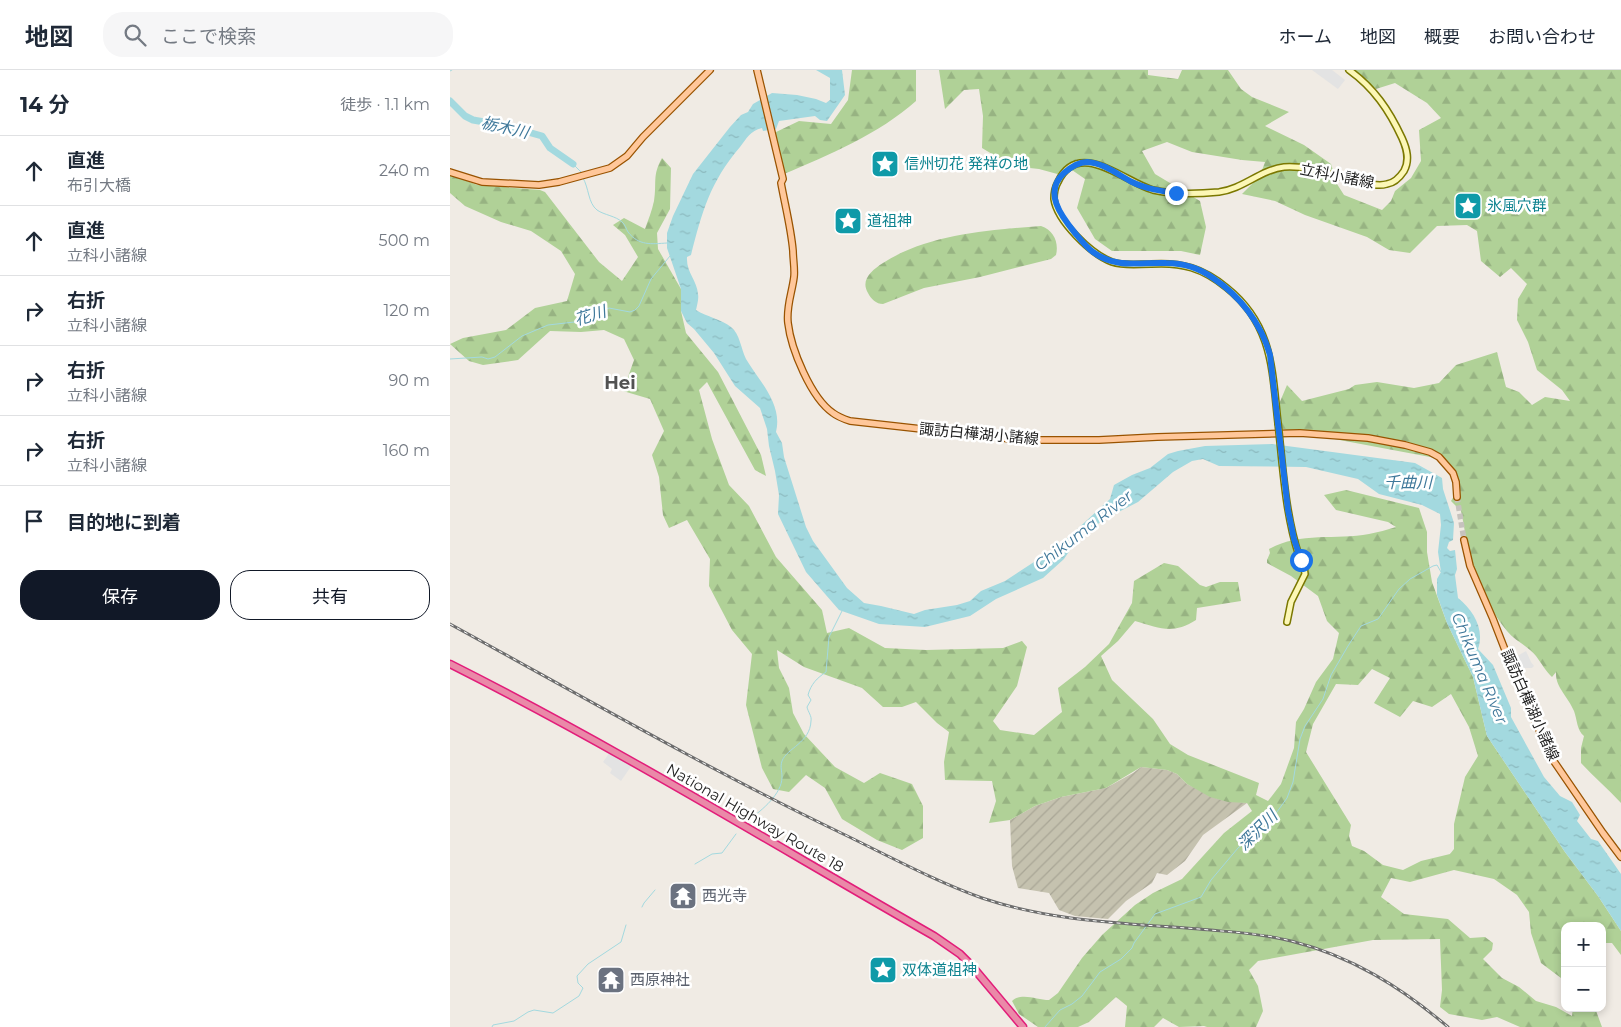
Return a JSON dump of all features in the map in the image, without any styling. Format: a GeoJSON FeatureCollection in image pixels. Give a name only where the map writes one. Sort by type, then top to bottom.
{"type":"FeatureCollection","features":[{"type":"Feature","properties":{"kind":"highway","name":"National Highway Route 18"},"geometry":{"type":"LineString","coordinates":[[450,664],[604,745],[934,936],[960,954],[971,965],[1023,1027]]}},
{"type":"Feature","properties":{"kind":"main road"},"geometry":{"type":"LineString","coordinates":[[450,172],[482,182],[539,185],[559,182],[610,168],[627,156],[710,70]]}},
{"type":"Feature","properties":{"kind":"main road","name":"諏訪白樺湖小諸線"},"geometry":{"type":"LineString","coordinates":[[757,70],[783,179],[781,183],[793,249],[794,277],[789,299],[788,322],[793,347],[799,364],[826,407],[833,414],[842,418],[876,424],[1020,440],[1099,440],[1300,433],[1368,438],[1422,450],[1439,457],[1453,473],[1457,496]]}},
{"type":"Feature","properties":{"kind":"main road","name":"立科小諸線"},"geometry":{"type":"LineString","coordinates":[[1287,622],[1291,602],[1305,574],[1289,517],[1270,355],[1266,341],[1244,305],[1229,289],[1205,273],[1185,265],[1165,263],[1120,264],[1102,257],[1087,247],[1066,222],[1056,206],[1054,192],[1061,175],[1073,166],[1087,162],[1101,166],[1151,189],[1176,193],[1230,190],[1271,170],[1288,167],[1369,184],[1390,183],[1398,178],[1407,165],[1406,146],[1388,110],[1379,97],[1367,84],[1349,70]]}},
{"type":"Feature","properties":{"kind":"main road","name":"諏訪白樺湖小諸線"},"geometry":{"type":"LineString","coordinates":[[1464,540],[1472,573],[1493,619],[1518,686],[1553,760],[1602,833],[1621,857]]}},
{"type":"Feature","properties":{"kind":"shaded area"},"geometry":{"type":"Polygon","coordinates":[[[1312,70],[1332,70],[1345,80],[1338,89],[1312,70]]]}},
{"type":"Feature","properties":{"kind":"shaded area"},"geometry":{"type":"Polygon","coordinates":[[[1526,651],[1534,666],[1516,671],[1512,659],[1526,651]]]}},
{"type":"Feature","properties":{"kind":"shaded area"},"geometry":{"type":"Polygon","coordinates":[[[610,752],[632,765],[621,781],[610,773],[612,769],[603,762],[610,752]]]}},
{"type":"Feature","properties":{"kind":"shaded area"},"geometry":{"type":"Polygon","coordinates":[[[1141,767],[1167,770],[1177,774],[1187,784],[1218,799],[1247,803],[1203,835],[1185,861],[1167,875],[1157,873],[1152,883],[1126,901],[1108,919],[1075,916],[1059,910],[1049,893],[1018,888],[1012,866],[1010,820],[1035,806],[1061,797],[1106,788],[1141,767]]]}},
{"type":"Feature","properties":{"kind":"green space"},"geometry":{"type":"Polygon","coordinates":[[[852,70],[916,70],[916,101],[902,113],[870,134],[784,174],[774,133],[799,121],[831,124],[848,100],[852,70]]]}},
{"type":"Feature","properties":{"kind":"green space"},"geometry":{"type":"Polygon","coordinates":[[[939,70],[1148,70],[1148,75],[1178,79],[1182,70],[1228,70],[1241,89],[1252,97],[1289,112],[1265,126],[1304,145],[1331,164],[1337,184],[1344,195],[1382,210],[1391,201],[1395,191],[1411,178],[1421,161],[1419,130],[1441,118],[1427,103],[1395,83],[1376,89],[1352,70],[1621,70],[1621,803],[1581,763],[1581,748],[1584,736],[1579,728],[1575,714],[1560,687],[1556,672],[1552,677],[1533,652],[1510,635],[1497,618],[1485,596],[1472,566],[1460,506],[1456,506],[1451,501],[1454,496],[1456,475],[1446,460],[1281,429],[1279,404],[1287,385],[1302,401],[1349,389],[1355,385],[1377,382],[1414,388],[1439,383],[1456,365],[1497,352],[1506,387],[1519,392],[1532,405],[1545,397],[1570,401],[1562,390],[1537,370],[1528,342],[1517,320],[1518,299],[1527,284],[1511,268],[1500,277],[1481,261],[1477,231],[1467,225],[1437,226],[1410,253],[1389,250],[1367,237],[1305,215],[1275,201],[1242,194],[1260,176],[1265,162],[1192,152],[1167,142],[1142,151],[1155,174],[1200,201],[1206,227],[1200,255],[1181,251],[1112,251],[1095,239],[1077,208],[1085,179],[1072,170],[1061,175],[1039,169],[1012,166],[982,148],[983,116],[979,89],[964,90],[945,109],[939,70]]]}},
{"type":"Feature","properties":{"kind":"green space"},"geometry":{"type":"Polygon","coordinates":[[[662,158],[671,168],[670,209],[657,233],[658,249],[681,289],[681,311],[686,333],[718,372],[761,455],[766,476],[755,470],[707,382],[699,390],[712,439],[729,485],[749,506],[776,557],[822,610],[827,633],[849,628],[885,648],[926,650],[1003,648],[1022,641],[1027,647],[1017,686],[993,721],[1000,730],[1034,735],[1062,712],[1058,688],[1085,667],[1109,644],[1132,603],[1134,581],[1164,563],[1178,566],[1200,585],[1206,587],[1220,582],[1238,582],[1241,601],[1197,608],[1196,620],[1188,625],[1173,629],[1135,621],[1118,641],[1101,656],[1112,680],[1153,719],[1170,744],[1188,755],[1259,783],[1256,795],[1268,801],[1281,784],[1294,748],[1296,722],[1316,682],[1333,659],[1339,633],[1327,621],[1318,596],[1291,576],[1267,563],[1270,553],[1269,549],[1293,540],[1356,536],[1396,527],[1388,522],[1336,510],[1324,495],[1346,490],[1419,508],[1427,532],[1427,552],[1432,582],[1447,623],[1473,677],[1487,736],[1621,931],[1621,955],[1612,943],[1606,943],[1606,922],[1561,922],[1561,978],[1541,963],[1531,933],[1529,912],[1517,895],[1494,879],[1454,870],[1410,882],[1391,878],[1381,897],[1404,914],[1448,919],[1470,938],[1485,937],[1493,943],[1492,950],[1483,959],[1502,978],[1519,987],[1536,1001],[1556,1007],[1561,1010],[1561,1012],[1572,1016],[1572,1012],[1596,1012],[1602,1027],[1520,1027],[1497,1017],[1482,1020],[1449,1014],[1440,1007],[1442,990],[1440,939],[1373,940],[1258,961],[1249,970],[1258,986],[1263,1011],[1256,1027],[1179,1027],[1163,1018],[1154,1027],[1125,1027],[1127,1006],[1116,997],[1089,1022],[1078,1027],[1038,1027],[1019,1014],[1012,1001],[1020,997],[1049,1000],[1058,993],[1082,958],[1102,935],[1135,905],[1153,893],[1182,879],[1224,833],[1252,811],[1247,803],[1228,802],[1210,797],[1187,784],[1177,774],[1167,770],[1141,767],[1106,788],[1061,797],[1035,806],[1010,820],[989,823],[996,801],[992,781],[945,780],[944,762],[949,732],[916,702],[902,707],[883,707],[862,688],[804,667],[777,650],[779,668],[789,688],[793,713],[804,734],[835,767],[864,783],[880,773],[912,784],[923,806],[923,838],[902,850],[877,840],[842,819],[825,788],[806,775],[789,792],[773,789],[762,768],[746,705],[752,654],[732,630],[709,586],[710,559],[687,520],[669,528],[663,515],[659,477],[652,455],[664,431],[650,399],[623,391],[634,360],[624,339],[604,330],[581,332],[550,331],[518,360],[483,365],[469,361],[450,344],[463,338],[506,330],[535,308],[567,301],[575,274],[561,251],[531,231],[501,222],[465,206],[450,193],[450,174],[477,185],[545,192],[599,262],[622,281],[638,257],[625,235],[613,225],[624,218],[645,229],[654,201],[656,175],[662,158]],[[1372,669],[1358,685],[1336,684],[1313,724],[1306,752],[1351,825],[1349,836],[1352,846],[1364,851],[1383,865],[1403,870],[1421,861],[1450,854],[1454,849],[1454,824],[1465,777],[1478,756],[1469,727],[1451,694],[1432,707],[1413,701],[1400,717],[1374,703],[1390,678],[1372,669]]]}},
{"type":"Feature","properties":{"kind":"green space"},"geometry":{"type":"Polygon","coordinates":[[[1041,226],[1052,234],[1056,242],[1056,255],[1051,259],[980,277],[924,288],[883,304],[872,299],[866,288],[866,280],[875,269],[901,253],[919,246],[959,235],[1041,226]]]}},
{"type":"Feature","properties":{"kind":"water","name":"千曲川"},"geometry":{"type":"Polygon","coordinates":[[[816,70],[842,70],[845,95],[827,121],[820,120],[815,116],[779,121],[776,129],[763,131],[762,128],[749,135],[714,185],[703,211],[691,255],[687,257],[687,262],[697,289],[696,310],[723,322],[734,330],[746,359],[773,402],[777,422],[776,432],[782,443],[784,457],[806,527],[813,541],[847,588],[864,603],[914,614],[970,601],[981,591],[1005,581],[1060,545],[1110,499],[1114,485],[1150,468],[1168,454],[1178,451],[1205,446],[1272,444],[1415,463],[1442,478],[1443,489],[1454,523],[1453,540],[1449,542],[1447,548],[1450,551],[1455,550],[1457,569],[1455,575],[1458,598],[1476,620],[1480,634],[1478,649],[1493,665],[1511,708],[1511,717],[1544,777],[1560,796],[1572,802],[1580,815],[1577,821],[1591,839],[1598,841],[1621,874],[1621,931],[1487,736],[1473,677],[1447,623],[1437,595],[1437,579],[1441,572],[1438,552],[1441,525],[1440,514],[1422,505],[1379,494],[1358,479],[1306,467],[1219,466],[1203,459],[1192,461],[1173,472],[1138,502],[1103,520],[1076,541],[1064,559],[1043,578],[996,599],[970,616],[925,627],[879,624],[839,610],[806,572],[778,514],[779,495],[775,471],[767,429],[760,408],[735,386],[714,353],[687,323],[681,311],[681,289],[667,248],[667,233],[693,174],[730,127],[741,115],[748,112],[753,104],[772,93],[797,95],[826,103],[830,100],[830,78],[816,70]]]}},
{"type":"Feature","properties":{"kind":"waterway","name":"栃木川"},"geometry":{"type":"LineString","coordinates":[[450,101],[465,116],[473,120],[507,126],[542,136],[550,148],[573,164]]}},
{"type":"Feature","properties":{"kind":"waterway","name":"栃木川"},"geometry":{"type":"LineString","coordinates":[[573,164],[581,172]]}},
{"type":"Feature","properties":{"kind":"waterway","name":"栃木川"},"geometry":{"type":"LineString","coordinates":[[583,178],[590,199],[597,210],[619,220],[636,240],[651,244],[667,243]]}},
{"type":"Feature","properties":{"kind":"waterway","name":"花川"},"geometry":{"type":"LineString","coordinates":[[450,359],[482,357],[488,359],[495,357],[522,336],[548,325],[583,321],[609,308],[630,312],[635,310],[639,306],[651,279],[670,256]]}},
{"type":"Feature","properties":{"kind":"waterway","name":"深沢川"},"geometry":{"type":"LineString","coordinates":[[1045,1027],[1060,1010],[1082,996],[1100,972],[1121,959],[1132,948],[1155,914],[1201,897],[1211,880],[1238,848],[1274,816],[1287,798],[1293,782],[1300,739],[1305,726],[1323,699],[1331,675],[1361,626],[1378,619],[1399,589],[1410,579],[1437,565],[1441,572]]}},
{"type":"Feature","properties":{"kind":"waterway"},"geometry":{"type":"LineString","coordinates":[[750,819],[775,795],[781,783],[782,761],[788,752],[803,740],[810,729],[811,717],[807,707],[811,700],[808,695],[815,682],[826,672],[829,637],[842,611]]}},
{"type":"Feature","properties":{"kind":"waterway"},"geometry":{"type":"LineString","coordinates":[[695,864],[712,854],[722,853],[736,834]]}},
{"type":"Feature","properties":{"kind":"waterway"},"geometry":{"type":"LineString","coordinates":[[642,907],[655,890]]}},
{"type":"Feature","properties":{"kind":"waterway"},"geometry":{"type":"LineString","coordinates":[[492,1027],[493,1025],[514,1021],[534,1010],[553,1013],[579,996],[583,988],[578,983],[577,976],[588,964],[621,942],[626,925]]}},
{"type":"Feature","properties":{"kind":"tunnel"},"geometry":{"type":"LineString","coordinates":[[1457,497],[1464,540]]}},
{"type":"Feature","properties":{"kind":"railway"},"geometry":{"type":"LineString","coordinates":[[450,624],[739,782],[963,891],[1009,906],[1062,917],[1245,933],[1268,936],[1313,947],[1355,964],[1393,986],[1448,1027]]}},
{"type":"Feature","properties":{"kind":"place","name":"信州切花 発祥の地"},"geometry":{"type":"Point","coordinates":[885,164]}},
{"type":"Feature","properties":{"kind":"place","name":"氷風穴群"},"geometry":{"type":"Point","coordinates":[1468,206]}},
{"type":"Feature","properties":{"kind":"place","name":"道祖神"},"geometry":{"type":"Point","coordinates":[848,221]}},
{"type":"Feature","properties":{"kind":"place","name":"西光寺"},"geometry":{"type":"Point","coordinates":[683,896]}},
{"type":"Feature","properties":{"kind":"place","name":"双体道祖神"},"geometry":{"type":"Point","coordinates":[883,970]}},
{"type":"Feature","properties":{"kind":"place","name":"西原神社"},"geometry":{"type":"Point","coordinates":[611,980]}},
{"type":"Feature","properties":{"kind":"district","name":"Hei"},"geometry":{"type":"Point","coordinates":[620,383]}},
{"type":"Feature","properties":{"kind":"route"},"geometry":{"type":"LineString","coordinates":[[1176,193],[1151,189],[1101,166],[1087,162],[1073,166],[1061,175],[1054,192],[1054,198],[1059,212],[1066,222],[1087,247],[1094,252],[1120,264],[1165,263],[1185,265],[1196,269],[1229,289],[1254,319],[1266,341],[1270,355],[1290,525],[1301,560]]}},
{"type":"Feature","properties":{"kind":"water label","name":"Chikuma River"},"geometry":{"type":"Point","coordinates":[1083,530]}},
{"type":"Feature","properties":{"kind":"water label","name":"Chikuma River"},"geometry":{"type":"Point","coordinates":[1480,668]}}]}
